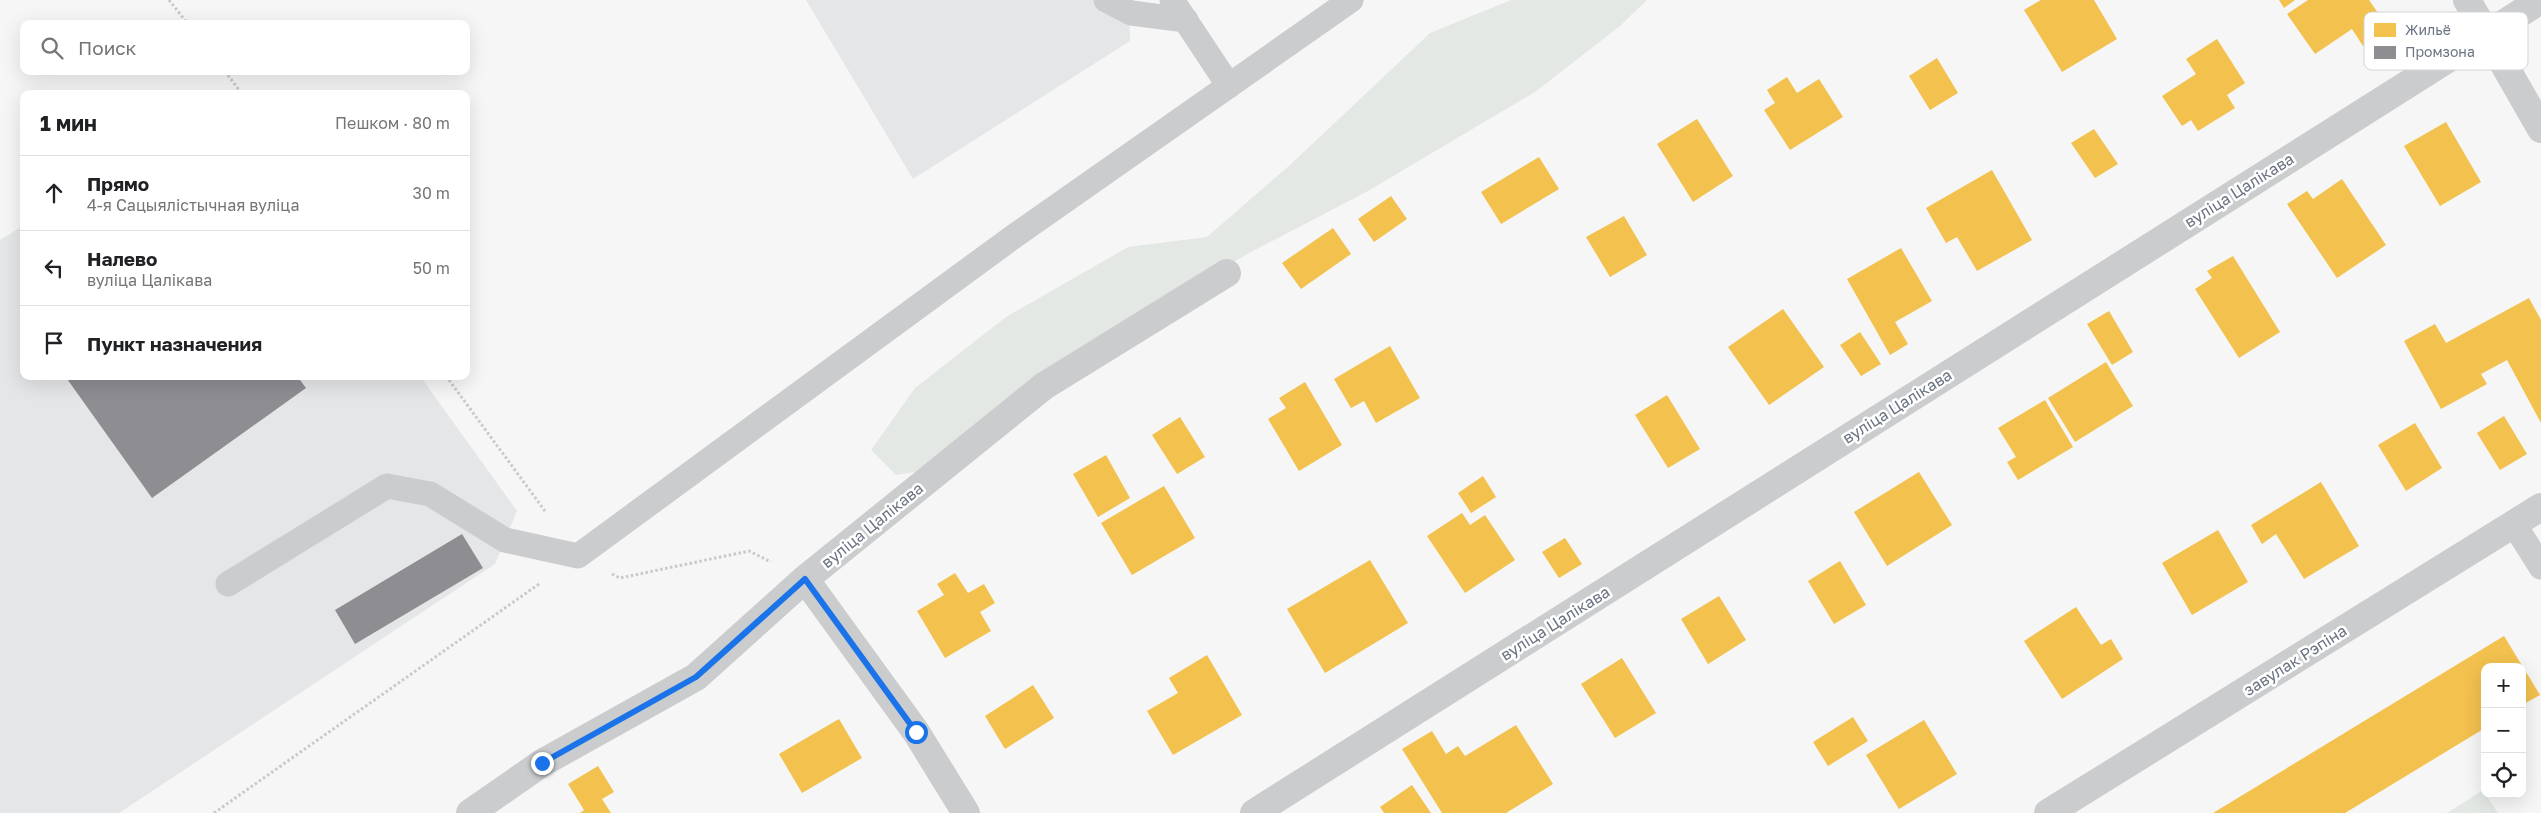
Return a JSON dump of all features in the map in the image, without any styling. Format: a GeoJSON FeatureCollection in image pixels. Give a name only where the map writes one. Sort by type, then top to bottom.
{"type":"FeatureCollection","features":[{"type":"Feature","properties":{"kind":"street"},"geometry":{"type":"LineString","coordinates":[[2467,0],[2474,12]]}},
{"type":"Feature","properties":{"kind":"street","name":"вуліца Цалікава"},"geometry":{"type":"LineString","coordinates":[[2521,12],[2541,0]]}},
{"type":"Feature","properties":{"kind":"street","name":"вуліца Цалікава"},"geometry":{"type":"LineString","coordinates":[[1254,813],[2429,70]]}},
{"type":"Feature","properties":{"kind":"street"},"geometry":{"type":"LineString","coordinates":[[2508,70],[2541,129]]}},
{"type":"Feature","properties":{"kind":"street","name":"вуліца Цалікава"},"geometry":{"type":"LineString","coordinates":[[470,813],[542,763],[696,677],[805,579],[1044,386],[1226,272]]}},
{"type":"Feature","properties":{"kind":"street","name":"завулак Рэпіна"},"geometry":{"type":"LineString","coordinates":[[2048,813],[2541,507]]}},
{"type":"Feature","properties":{"kind":"street"},"geometry":{"type":"LineString","coordinates":[[805,579],[916,732],[966,813]]}},
{"type":"Feature","properties":{"kind":"lane"},"geometry":{"type":"LineString","coordinates":[[1106,0],[1131,13],[1186,20]]}},
{"type":"Feature","properties":{"kind":"lane"},"geometry":{"type":"LineString","coordinates":[[1172,0],[1229,86]]}},
{"type":"Feature","properties":{"kind":"lane"},"geometry":{"type":"LineString","coordinates":[[228,584],[387,486],[430,494],[505,540],[578,556],[1013,237],[1352,0]]}},
{"type":"Feature","properties":{"kind":"lane"},"geometry":{"type":"LineString","coordinates":[[2514,524],[2541,567]]}},
{"type":"Feature","properties":{"kind":"path"},"geometry":{"type":"LineString","coordinates":[[169,0],[185,20]]}},
{"type":"Feature","properties":{"kind":"path"},"geometry":{"type":"LineString","coordinates":[[228,75],[239,90]]}},
{"type":"Feature","properties":{"kind":"path"},"geometry":{"type":"LineString","coordinates":[[449,380],[578,556],[620,578],[749,551],[805,579]]}},
{"type":"Feature","properties":{"kind":"path"},"geometry":{"type":"LineString","coordinates":[[214,813],[578,556]]}},
{"type":"Feature","properties":{"kind":"shaded area"},"geometry":{"type":"Polygon","coordinates":[[[806,0],[1129,0],[1130,41],[913,179],[806,0]]]}},
{"type":"Feature","properties":{"kind":"shaded area"},"geometry":{"type":"Polygon","coordinates":[[[1511,0],[1647,0],[1620,26],[1535,92],[1368,191],[1253,251],[1162,303],[928,470],[896,475],[871,450],[915,388],[1006,317],[1128,247],[1207,237],[1290,165],[1430,33],[1511,0]]]}},
{"type":"Feature","properties":{"kind":"shaded area"},"geometry":{"type":"Polygon","coordinates":[[[20,228],[20,380],[423,380],[517,511],[495,564],[119,813],[0,813],[0,240],[20,228]]]}},
{"type":"Feature","properties":{"kind":"shaded area"},"geometry":{"type":"Polygon","coordinates":[[[2481,791],[2481,798],[2488,798],[2498,813],[2447,813],[2481,791]]]}},
{"type":"Feature","properties":{"kind":"building: Жильё"},"geometry":{"type":"Polygon","coordinates":[[[2041,0],[2094,0],[2117,39],[2062,72],[2024,10],[2041,0]]]}},
{"type":"Feature","properties":{"kind":"building: Жильё"},"geometry":{"type":"Polygon","coordinates":[[[2279,0],[2295,0],[2284,8],[2279,0]]]}},
{"type":"Feature","properties":{"kind":"building: Жильё"},"geometry":{"type":"Polygon","coordinates":[[[2308,0],[2369,0],[2377,12],[2364,12],[2364,45],[2352,29],[2315,54],[2287,14],[2308,0]]]}},
{"type":"Feature","properties":{"kind":"building: Жильё"},"geometry":{"type":"Polygon","coordinates":[[[2217,39],[2245,83],[2227,95],[2235,108],[2198,131],[2191,120],[2182,126],[2162,96],[2196,74],[2186,59],[2217,39]]]}},
{"type":"Feature","properties":{"kind":"building: Жильё"},"geometry":{"type":"Polygon","coordinates":[[[1937,58],[1958,93],[1930,110],[1909,76],[1937,58]]]}},
{"type":"Feature","properties":{"kind":"building: Жильё"},"geometry":{"type":"Polygon","coordinates":[[[1787,77],[1797,93],[1819,79],[1843,117],[1790,150],[1764,110],[1775,103],[1767,90],[1787,77]]]}},
{"type":"Feature","properties":{"kind":"building: Жильё"},"geometry":{"type":"Polygon","coordinates":[[[1697,119],[1733,176],[1693,202],[1657,144],[1697,119]]]}},
{"type":"Feature","properties":{"kind":"building: Жильё"},"geometry":{"type":"Polygon","coordinates":[[[2446,122],[2481,182],[2440,206],[2404,146],[2446,122]]]}},
{"type":"Feature","properties":{"kind":"building: Жильё"},"geometry":{"type":"Polygon","coordinates":[[[2094,129],[2118,164],[2095,178],[2071,143],[2094,129]]]}},
{"type":"Feature","properties":{"kind":"building: Жильё"},"geometry":{"type":"Polygon","coordinates":[[[1539,157],[1559,189],[1501,224],[1481,192],[1539,157]]]}},
{"type":"Feature","properties":{"kind":"building: Жильё"},"geometry":{"type":"Polygon","coordinates":[[[1992,170],[2032,240],[1977,271],[1957,237],[1946,243],[1926,208],[1992,170]]]}},
{"type":"Feature","properties":{"kind":"building: Жильё"},"geometry":{"type":"Polygon","coordinates":[[[2342,179],[2386,245],[2337,278],[2287,204],[2307,191],[2313,199],[2342,179]]]}},
{"type":"Feature","properties":{"kind":"building: Жильё"},"geometry":{"type":"Polygon","coordinates":[[[1391,196],[1407,219],[1374,242],[1358,219],[1391,196]]]}},
{"type":"Feature","properties":{"kind":"building: Жильё"},"geometry":{"type":"Polygon","coordinates":[[[1624,216],[1647,255],[1610,277],[1586,237],[1624,216]]]}},
{"type":"Feature","properties":{"kind":"building: Жильё"},"geometry":{"type":"Polygon","coordinates":[[[1333,228],[1351,254],[1301,289],[1282,263],[1333,228]]]}},
{"type":"Feature","properties":{"kind":"building: Жильё"},"geometry":{"type":"Polygon","coordinates":[[[1901,248],[1932,301],[1895,322],[1908,344],[1890,355],[1847,279],[1901,248]]]}},
{"type":"Feature","properties":{"kind":"building: Жильё"},"geometry":{"type":"Polygon","coordinates":[[[2233,256],[2280,332],[2239,358],[2195,289],[2212,278],[2207,271],[2233,256]]]}},
{"type":"Feature","properties":{"kind":"building: Жильё"},"geometry":{"type":"Polygon","coordinates":[[[2529,298],[2541,320],[2541,423],[2507,360],[2481,374],[2487,384],[2441,409],[2404,341],[2435,324],[2446,343],[2529,298]]]}},
{"type":"Feature","properties":{"kind":"building: Жильё"},"geometry":{"type":"Polygon","coordinates":[[[1783,309],[1824,367],[1769,405],[1728,347],[1783,309]]]}},
{"type":"Feature","properties":{"kind":"building: Жильё"},"geometry":{"type":"Polygon","coordinates":[[[2109,311],[2133,352],[2112,365],[2087,324],[2109,311]]]}},
{"type":"Feature","properties":{"kind":"building: Жильё"},"geometry":{"type":"Polygon","coordinates":[[[1860,332],[1881,364],[1861,376],[1840,345],[1860,332]]]}},
{"type":"Feature","properties":{"kind":"building: Жильё"},"geometry":{"type":"Polygon","coordinates":[[[1390,346],[1420,398],[1376,423],[1364,401],[1351,408],[1334,379],[1390,346]]]}},
{"type":"Feature","properties":{"kind":"building: Жильё"},"geometry":{"type":"Polygon","coordinates":[[[2106,362],[2133,406],[2075,442],[2048,398],[2106,362]]]}},
{"type":"Feature","properties":{"kind":"building: Жильё"},"geometry":{"type":"Polygon","coordinates":[[[1305,382],[1342,445],[1299,471],[1268,419],[1286,408],[1279,398],[1305,382]]]}},
{"type":"Feature","properties":{"kind":"building: Жильё"},"geometry":{"type":"Polygon","coordinates":[[[1667,395],[1700,449],[1668,468],[1635,415],[1667,395]]]}},
{"type":"Feature","properties":{"kind":"building: Жильё"},"geometry":{"type":"Polygon","coordinates":[[[2045,400],[2073,447],[2018,480],[2007,462],[2016,457],[1998,428],[2045,400]]]}},
{"type":"Feature","properties":{"kind":"building: Жильё"},"geometry":{"type":"Polygon","coordinates":[[[2504,416],[2527,454],[2500,470],[2477,433],[2504,416]]]}},
{"type":"Feature","properties":{"kind":"building: Жильё"},"geometry":{"type":"Polygon","coordinates":[[[1180,417],[1205,457],[1177,474],[1152,435],[1180,417]]]}},
{"type":"Feature","properties":{"kind":"building: Жильё"},"geometry":{"type":"Polygon","coordinates":[[[2415,423],[2442,468],[2406,491],[2378,445],[2415,423]]]}},
{"type":"Feature","properties":{"kind":"building: Жильё"},"geometry":{"type":"Polygon","coordinates":[[[1106,455],[1130,498],[1098,517],[1073,474],[1106,455]]]}},
{"type":"Feature","properties":{"kind":"building: Жильё"},"geometry":{"type":"Polygon","coordinates":[[[1919,472],[1952,525],[1887,566],[1854,512],[1919,472]]]}},
{"type":"Feature","properties":{"kind":"building: Жильё"},"geometry":{"type":"Polygon","coordinates":[[[1483,476],[1496,497],[1471,513],[1458,493],[1483,476]]]}},
{"type":"Feature","properties":{"kind":"building: Жильё"},"geometry":{"type":"Polygon","coordinates":[[[2321,482],[2359,546],[2304,579],[2276,534],[2262,544],[2251,525],[2321,482]]]}},
{"type":"Feature","properties":{"kind":"building: Жильё"},"geometry":{"type":"Polygon","coordinates":[[[1164,486],[1195,538],[1132,575],[1101,523],[1164,486]]]}},
{"type":"Feature","properties":{"kind":"building: Жильё"},"geometry":{"type":"Polygon","coordinates":[[[1462,513],[1470,525],[1485,515],[1515,560],[1465,593],[1427,536],[1462,513]]]}},
{"type":"Feature","properties":{"kind":"building: Жильё"},"geometry":{"type":"Polygon","coordinates":[[[2218,530],[2248,582],[2192,615],[2162,563],[2218,530]]]}},
{"type":"Feature","properties":{"kind":"building: Жильё"},"geometry":{"type":"Polygon","coordinates":[[[1565,538],[1582,564],[1559,578],[1542,552],[1565,538]]]}},
{"type":"Feature","properties":{"kind":"building: Жильё"},"geometry":{"type":"Polygon","coordinates":[[[1370,560],[1408,623],[1325,673],[1287,609],[1370,560]]]}},
{"type":"Feature","properties":{"kind":"building: Жильё"},"geometry":{"type":"Polygon","coordinates":[[[1840,561],[1866,605],[1834,624],[1808,581],[1840,561]]]}},
{"type":"Feature","properties":{"kind":"building: Жильё"},"geometry":{"type":"Polygon","coordinates":[[[955,573],[968,593],[984,584],[995,603],[980,612],[991,631],[945,658],[917,611],[944,595],[937,584],[955,573]]]}},
{"type":"Feature","properties":{"kind":"building: Жильё"},"geometry":{"type":"Polygon","coordinates":[[[1719,596],[1746,640],[1708,664],[1681,619],[1719,596]]]}},
{"type":"Feature","properties":{"kind":"building: Жильё"},"geometry":{"type":"Polygon","coordinates":[[[2076,607],[2101,645],[2111,639],[2123,659],[2062,699],[2024,641],[2076,607]]]}},
{"type":"Feature","properties":{"kind":"building: Жильё"},"geometry":{"type":"Polygon","coordinates":[[[2504,636],[2520,663],[2481,663],[2481,730],[2345,813],[2213,813],[2504,636]]]}},
{"type":"Feature","properties":{"kind":"building: Жильё"},"geometry":{"type":"Polygon","coordinates":[[[1207,655],[1242,715],[1173,755],[1147,711],[1178,693],[1169,678],[1207,655]]]}},
{"type":"Feature","properties":{"kind":"building: Жильё"},"geometry":{"type":"Polygon","coordinates":[[[1622,658],[1656,713],[1615,738],[1581,684],[1622,658]]]}},
{"type":"Feature","properties":{"kind":"building: Жильё"},"geometry":{"type":"Polygon","coordinates":[[[2526,672],[2540,695],[2526,703],[2526,672]]]}},
{"type":"Feature","properties":{"kind":"building: Жильё"},"geometry":{"type":"Polygon","coordinates":[[[1033,685],[1054,718],[1005,749],[985,716],[1033,685]]]}},
{"type":"Feature","properties":{"kind":"building: Жильё"},"geometry":{"type":"Polygon","coordinates":[[[1853,717],[1868,741],[1828,766],[1813,742],[1853,717]]]}},
{"type":"Feature","properties":{"kind":"building: Жильё"},"geometry":{"type":"Polygon","coordinates":[[[839,719],[862,758],[802,793],[779,754],[839,719]]]}},
{"type":"Feature","properties":{"kind":"building: Жильё"},"geometry":{"type":"Polygon","coordinates":[[[1924,720],[1957,774],[1899,809],[1866,755],[1924,720]]]}},
{"type":"Feature","properties":{"kind":"building: Жильё"},"geometry":{"type":"Polygon","coordinates":[[[1516,725],[1553,784],[1506,813],[1442,813],[1402,749],[1432,731],[1446,754],[1458,746],[1465,756],[1516,725]]]}},
{"type":"Feature","properties":{"kind":"building: Жильё"},"geometry":{"type":"Polygon","coordinates":[[[598,766],[614,792],[602,799],[611,813],[580,813],[584,810],[568,784],[598,766]]]}},
{"type":"Feature","properties":{"kind":"building: Жильё"},"geometry":{"type":"Polygon","coordinates":[[[1412,785],[1431,813],[1384,813],[1380,807],[1412,785]]]}},
{"type":"Feature","properties":{"kind":"building: Промзона"},"geometry":{"type":"Polygon","coordinates":[[[68,380],[300,380],[306,388],[152,498],[68,380]]]}},
{"type":"Feature","properties":{"kind":"building: Промзона"},"geometry":{"type":"Polygon","coordinates":[[[462,534],[483,568],[355,644],[335,610],[462,534]]]}},
{"type":"Feature","properties":{"kind":"route"},"geometry":{"type":"LineString","coordinates":[[542,763],[696,677],[805,579],[916,732]]}}]}
